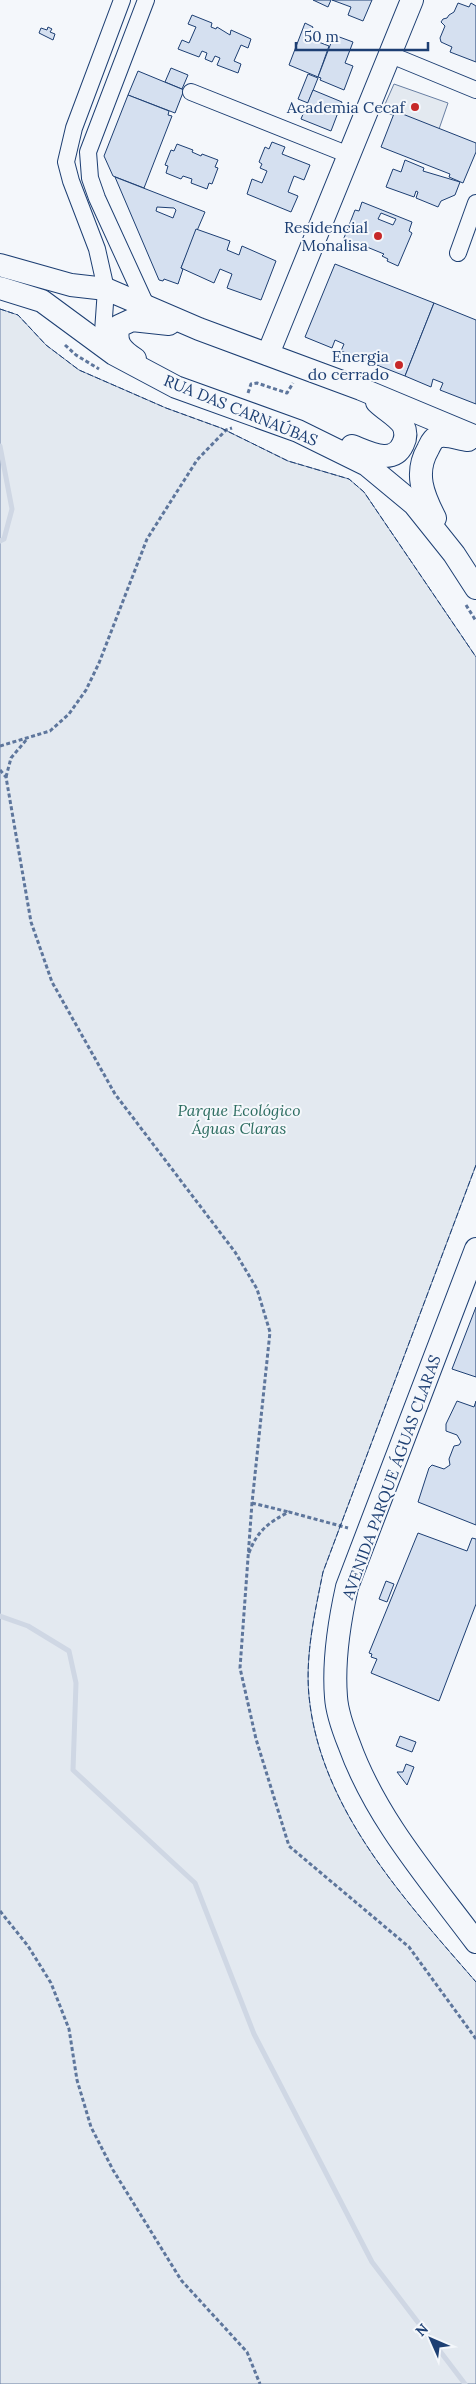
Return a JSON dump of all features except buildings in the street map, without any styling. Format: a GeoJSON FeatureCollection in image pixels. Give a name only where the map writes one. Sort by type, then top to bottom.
{"type":"FeatureCollection","features":[{"type":"Feature","properties":{"kind":"street"},"geometry":{"type":"LineString","coordinates":[[102,346],[106,288],[98,249],[71,181],[66,162],[74,128],[122,0]]}},
{"type":"Feature","properties":{"kind":"street"},"geometry":{"type":"LineString","coordinates":[[146,0],[88,152],[90,178],[97,198],[146,306]]}},
{"type":"Feature","properties":{"kind":"street"},"geometry":{"type":"LineString","coordinates":[[268,354],[412,0]]}},
{"type":"Feature","properties":{"kind":"street"},"geometry":{"type":"LineString","coordinates":[[390,55],[476,90]]}},
{"type":"Feature","properties":{"kind":"street"},"geometry":{"type":"LineString","coordinates":[[191,92],[349,156]]}},
{"type":"Feature","properties":{"kind":"street"},"geometry":{"type":"LineString","coordinates":[[458,254],[476,203]]}},
{"type":"Feature","properties":{"kind":"street"},"geometry":{"type":"LineString","coordinates":[[0,265],[71,285],[106,288],[199,329],[361,389],[476,437]]}},
{"type":"Feature","properties":{"kind":"street","name":"RUA DAS CARNAÚBAS"},"geometry":{"type":"LineString","coordinates":[[0,288],[42,301],[102,346],[233,420],[298,431],[367,464],[391,482],[414,504],[454,554],[471,596]]}},
{"type":"Feature","properties":{"kind":"street"},"geometry":{"type":"LineString","coordinates":[[176,387],[126,353],[118,344],[116,336],[118,326],[132,320],[142,320],[199,329]]}},
{"type":"Feature","properties":{"kind":"street"},"geometry":{"type":"LineString","coordinates":[[298,431],[327,437],[375,455],[393,455],[401,449],[404,442],[406,435],[403,426],[397,418],[361,389]]}},
{"type":"Feature","properties":{"kind":"street"},"geometry":{"type":"LineString","coordinates":[[454,554],[427,504],[419,475],[422,458],[434,439],[441,436],[476,442]]}},
{"type":"Feature","properties":{"kind":"street","name":"AVENIDA PARQUE ÁGUAS CLARAS"},"geometry":{"type":"LineString","coordinates":[[476,1249],[347,1587],[340,1625],[335,1671],[336,1698],[341,1724],[359,1772],[388,1824],[476,1942]]}},
{"type":"Feature","properties":{"kind":"path"},"geometry":{"type":"LineString","coordinates":[[59,339],[76,355],[104,371]]}},
{"type":"Feature","properties":{"kind":"path"},"geometry":{"type":"LineString","coordinates":[[0,746],[28,739],[50,730],[69,714],[86,690],[148,540],[197,460],[226,430],[251,384],[258,383],[287,393],[300,366]]}},
{"type":"Feature","properties":{"kind":"path"},"geometry":{"type":"LineString","coordinates":[[471,596],[476,621]]}},
{"type":"Feature","properties":{"kind":"path"},"geometry":{"type":"LineString","coordinates":[[28,739],[11,758],[6,777],[31,922],[52,982],[116,1094],[235,1252],[257,1289],[270,1332],[252,1503],[240,1668],[256,1739],[288,1846],[409,1947],[476,2039]]}},
{"type":"Feature","properties":{"kind":"path"},"geometry":{"type":"LineString","coordinates":[[0,770],[6,777]]}},
{"type":"Feature","properties":{"kind":"path"},"geometry":{"type":"LineString","coordinates":[[252,1503],[368,1534]]}},
{"type":"Feature","properties":{"kind":"path"},"geometry":{"type":"LineString","coordinates":[[248,1559],[254,1538],[273,1520],[289,1512]]}},
{"type":"Feature","properties":{"kind":"path"},"geometry":{"type":"LineString","coordinates":[[0,1911],[28,1946],[51,1983],[69,2029],[77,2080],[92,2128],[113,2170],[181,2280],[247,2352],[260,2384]]}},
{"type":"Feature","properties":{"kind":"green space","name":"Academia Cecaf"},"geometry":{"type":"Polygon","coordinates":[[[394,84],[448,103],[438,132],[382,111],[394,84]]]}},
{"type":"Feature","properties":{"kind":"green space","name":"Parque Ecológico Águas Claras"},"geometry":{"type":"Polygon","coordinates":[[[0,309],[18,315],[46,345],[79,370],[166,408],[221,428],[288,461],[349,479],[364,492],[476,657],[476,1165],[323,1572],[312,1634],[308,1681],[316,1737],[330,1777],[348,1815],[370,1851],[395,1885],[476,1982],[476,2384],[0,2384],[0,309]]]}},
{"type":"Feature","properties":{"kind":"waterway"},"geometry":{"type":"LineString","coordinates":[[0,446],[12,509],[4,539],[0,541]]}},
{"type":"Feature","properties":{"kind":"waterway"},"geometry":{"type":"LineString","coordinates":[[0,1616],[28,1626],[69,1651],[76,1683],[73,1770],[195,1883],[254,2034],[372,2262],[465,2384]]}},
{"type":"Feature","properties":{"kind":"fence"},"geometry":{"type":"LineString","coordinates":[[0,309],[18,315],[46,345],[79,370],[166,408],[221,428],[288,461],[349,479],[364,492],[476,657]]}},
{"type":"Feature","properties":{"kind":"fence"},"geometry":{"type":"LineString","coordinates":[[476,1165],[323,1572],[308,1665],[309,1696],[316,1737],[330,1777],[348,1815],[370,1851],[395,1885],[476,1982]]}},
{"type":"Feature","properties":{"kind":"place","name":"Academia Cecaf"},"geometry":{"type":"Point","coordinates":[415,107]}},
{"type":"Feature","properties":{"kind":"place","name":"Residencial Monalisa"},"geometry":{"type":"Point","coordinates":[378,236]}},
{"type":"Feature","properties":{"kind":"place","name":"Energia do cerrado"},"geometry":{"type":"Point","coordinates":[399,365]}}]}
